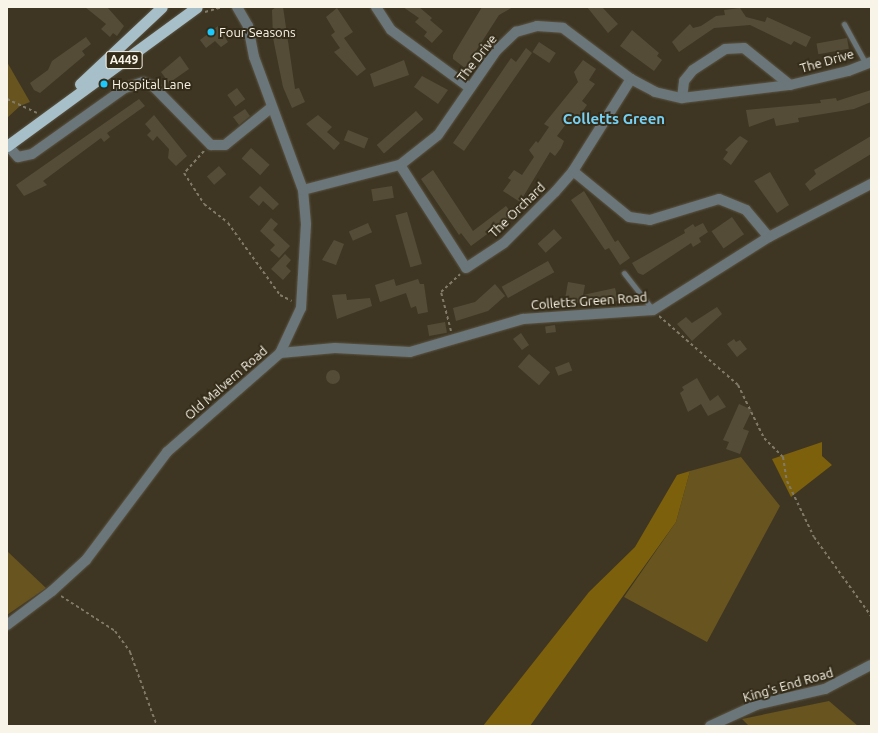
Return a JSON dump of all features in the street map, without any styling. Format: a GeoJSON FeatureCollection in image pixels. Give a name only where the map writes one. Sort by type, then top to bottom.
{"type":"FeatureCollection","features":[{"type":"Feature","properties":{"kind":"highway","name":"A449"},"geometry":{"type":"LineString","coordinates":[[48,114],[162,7]]}},
{"type":"Feature","properties":{"kind":"highway","name":"A449"},"geometry":{"type":"LineString","coordinates":[[7,146],[48,114],[197,7]]}},
{"type":"Feature","properties":{"kind":"street","name":"Old Malvern Road"},"geometry":{"type":"LineString","coordinates":[[7,625],[52,591],[86,560],[167,452],[280,353],[301,308],[306,224],[303,190],[254,57],[248,26],[237,7]]}},
{"type":"Feature","properties":{"kind":"street"},"geometry":{"type":"LineString","coordinates":[[376,7],[391,30],[470,88]]}},
{"type":"Feature","properties":{"kind":"street","name":"The Drive"},"geometry":{"type":"LineString","coordinates":[[303,190],[400,165],[438,135],[496,51],[516,32],[537,26],[562,28],[631,79],[655,92],[682,98],[790,85],[868,63]]}},
{"type":"Feature","properties":{"kind":"street","name":"The Drive"},"geometry":{"type":"LineString","coordinates":[[682,98],[684,81],[693,70],[725,49],[744,48],[790,85]]}},
{"type":"Feature","properties":{"kind":"street","name":"The Orchard"},"geometry":{"type":"LineString","coordinates":[[466,268],[504,243],[573,171],[631,79]]}},
{"type":"Feature","properties":{"kind":"street"},"geometry":{"type":"LineString","coordinates":[[7,146],[18,157],[32,154],[108,99],[143,82],[153,86],[211,145],[225,145],[272,107]]}},
{"type":"Feature","properties":{"kind":"street"},"geometry":{"type":"LineString","coordinates":[[400,165],[466,268]]}},
{"type":"Feature","properties":{"kind":"street"},"geometry":{"type":"LineString","coordinates":[[573,171],[629,217],[650,220],[719,199],[746,210],[770,237]]}},
{"type":"Feature","properties":{"kind":"street","name":"Colletts Green Road"},"geometry":{"type":"LineString","coordinates":[[280,353],[335,348],[410,352],[453,342],[524,319],[653,310],[770,237],[871,184]]}},
{"type":"Feature","properties":{"kind":"street","name":"King's End Road"},"geometry":{"type":"LineString","coordinates":[[710,726],[756,705],[825,689],[871,665]]}},
{"type":"Feature","properties":{"kind":"lane"},"geometry":{"type":"LineString","coordinates":[[844,24],[868,63]]}},
{"type":"Feature","properties":{"kind":"lane"},"geometry":{"type":"LineString","coordinates":[[624,273],[653,310]]}},
{"type":"Feature","properties":{"kind":"path"},"geometry":{"type":"LineString","coordinates":[[7,99],[48,114]]}},
{"type":"Feature","properties":{"kind":"path"},"geometry":{"type":"LineString","coordinates":[[211,145],[184,173],[204,204],[228,223],[280,294],[301,308]]}},
{"type":"Feature","properties":{"kind":"path"},"geometry":{"type":"LineString","coordinates":[[453,342],[441,292],[466,268]]}},
{"type":"Feature","properties":{"kind":"path"},"geometry":{"type":"LineString","coordinates":[[653,310],[738,385],[764,438],[783,457],[787,481],[814,537],[871,616]]}},
{"type":"Feature","properties":{"kind":"path"},"geometry":{"type":"LineString","coordinates":[[52,591],[115,631],[130,652],[157,726]]}},
{"type":"Feature","properties":{"kind":"shaded area"},"geometry":{"type":"Polygon","coordinates":[[[7,62],[30,102],[20,106],[7,118],[7,62]]]}},
{"type":"Feature","properties":{"kind":"shaded area"},"geometry":{"type":"Polygon","coordinates":[[[822,442],[822,456],[832,465],[791,497],[772,459],[822,442]]]}},
{"type":"Feature","properties":{"kind":"shaded area"},"geometry":{"type":"Polygon","coordinates":[[[741,457],[780,506],[707,642],[624,597],[676,522],[690,471],[741,457]]]}},
{"type":"Feature","properties":{"kind":"shaded area"},"geometry":{"type":"Polygon","coordinates":[[[690,471],[676,522],[530,726],[483,726],[589,592],[635,547],[677,475],[690,471]]]}},
{"type":"Feature","properties":{"kind":"shaded area"},"geometry":{"type":"Polygon","coordinates":[[[7,551],[46,588],[7,615],[7,551]]]}},
{"type":"Feature","properties":{"kind":"shaded area"},"geometry":{"type":"Polygon","coordinates":[[[829,701],[858,726],[749,726],[742,719],[829,701]]]}},
{"type":"Feature","properties":{"kind":"building"},"geometry":{"type":"Polygon","coordinates":[[[85,7],[107,7],[124,26],[117,36],[113,33],[110,37],[101,29],[106,24],[85,7]]]}},
{"type":"Feature","properties":{"kind":"building"},"geometry":{"type":"Polygon","coordinates":[[[276,7],[283,7],[295,89],[299,88],[305,102],[292,108],[283,87],[273,38],[272,10],[276,7]]]}},
{"type":"Feature","properties":{"kind":"building"},"geometry":{"type":"Polygon","coordinates":[[[403,7],[419,7],[432,18],[430,20],[443,31],[432,43],[424,36],[427,32],[415,22],[419,18],[403,7]]]}},
{"type":"Feature","properties":{"kind":"building"},"geometry":{"type":"Polygon","coordinates":[[[482,7],[513,7],[499,15],[465,68],[453,59],[453,55],[482,7]]]}},
{"type":"Feature","properties":{"kind":"building"},"geometry":{"type":"Polygon","coordinates":[[[587,7],[602,7],[618,24],[608,33],[587,7]]]}},
{"type":"Feature","properties":{"kind":"building"},"geometry":{"type":"Polygon","coordinates":[[[337,8],[353,32],[344,38],[366,69],[357,76],[334,52],[340,48],[331,35],[335,32],[326,17],[337,8]]]}},
{"type":"Feature","properties":{"kind":"building"},"geometry":{"type":"Polygon","coordinates":[[[740,8],[746,17],[765,22],[767,17],[811,37],[806,47],[794,41],[791,45],[750,25],[714,28],[679,52],[672,42],[690,24],[693,28],[701,26],[716,16],[725,15],[724,10],[740,8]]]}},
{"type":"Feature","properties":{"kind":"building"},"geometry":{"type":"Polygon","coordinates":[[[218,26],[228,42],[221,47],[215,41],[206,48],[200,40],[218,26]]]}},
{"type":"Feature","properties":{"kind":"building"},"geometry":{"type":"Polygon","coordinates":[[[632,30],[659,53],[657,56],[662,60],[654,71],[620,46],[632,30]]]}},
{"type":"Feature","properties":{"kind":"building"},"geometry":{"type":"Polygon","coordinates":[[[86,37],[91,44],[82,51],[85,55],[40,93],[34,90],[30,83],[48,70],[52,61],[86,37]]]}},
{"type":"Feature","properties":{"kind":"building"},"geometry":{"type":"Polygon","coordinates":[[[847,38],[849,49],[818,54],[816,43],[847,38]]]}},
{"type":"Feature","properties":{"kind":"building"},"geometry":{"type":"Polygon","coordinates":[[[539,42],[556,53],[549,63],[532,52],[539,42]]]}},
{"type":"Feature","properties":{"kind":"building"},"geometry":{"type":"Polygon","coordinates":[[[526,48],[532,53],[464,151],[453,143],[511,58],[516,62],[526,48]]]}},
{"type":"Feature","properties":{"kind":"building"},"geometry":{"type":"Polygon","coordinates":[[[180,56],[189,69],[169,83],[161,72],[180,56]]]}},
{"type":"Feature","properties":{"kind":"building"},"geometry":{"type":"Polygon","coordinates":[[[404,60],[409,75],[374,87],[370,74],[404,60]]]}},
{"type":"Feature","properties":{"kind":"building"},"geometry":{"type":"Polygon","coordinates":[[[583,60],[596,69],[589,80],[595,84],[582,101],[587,105],[577,119],[572,116],[557,136],[564,141],[561,148],[555,156],[550,152],[520,202],[503,191],[511,180],[508,178],[514,170],[522,175],[534,157],[529,150],[536,141],[538,143],[549,127],[544,124],[578,82],[574,72],[583,60]]]}},
{"type":"Feature","properties":{"kind":"building"},"geometry":{"type":"Polygon","coordinates":[[[422,76],[448,90],[438,104],[414,87],[422,76]]]}},
{"type":"Feature","properties":{"kind":"building"},"geometry":{"type":"Polygon","coordinates":[[[237,88],[245,99],[236,106],[227,95],[237,88]]]}},
{"type":"Feature","properties":{"kind":"building"},"geometry":{"type":"Polygon","coordinates":[[[871,90],[871,102],[854,109],[798,118],[799,122],[776,126],[774,118],[749,127],[746,110],[821,103],[820,100],[836,98],[837,101],[871,90]]]}},
{"type":"Feature","properties":{"kind":"building"},"geometry":{"type":"Polygon","coordinates":[[[139,99],[145,106],[107,133],[110,137],[104,142],[101,138],[43,181],[47,185],[24,196],[16,185],[139,99]]]}},
{"type":"Feature","properties":{"kind":"building"},"geometry":{"type":"Polygon","coordinates":[[[245,109],[250,116],[239,125],[233,117],[245,109]]]}},
{"type":"Feature","properties":{"kind":"building"},"geometry":{"type":"Polygon","coordinates":[[[416,111],[423,119],[384,153],[377,145],[416,111]]]}},
{"type":"Feature","properties":{"kind":"building"},"geometry":{"type":"Polygon","coordinates":[[[154,115],[187,156],[176,166],[168,158],[169,149],[157,136],[153,141],[147,135],[151,131],[145,124],[154,115]]]}},
{"type":"Feature","properties":{"kind":"building"},"geometry":{"type":"Polygon","coordinates":[[[318,115],[332,127],[327,132],[340,143],[334,150],[306,124],[318,115]]]}},
{"type":"Feature","properties":{"kind":"building"},"geometry":{"type":"Polygon","coordinates":[[[348,130],[368,138],[364,148],[344,140],[348,130]]]}},
{"type":"Feature","properties":{"kind":"building"},"geometry":{"type":"Polygon","coordinates":[[[740,136],[748,141],[731,165],[723,159],[728,152],[725,150],[740,136]]]}},
{"type":"Feature","properties":{"kind":"building"},"geometry":{"type":"Polygon","coordinates":[[[871,136],[871,154],[810,191],[805,184],[816,174],[814,170],[871,136]]]}},
{"type":"Feature","properties":{"kind":"building"},"geometry":{"type":"Polygon","coordinates":[[[251,148],[270,165],[260,175],[242,158],[251,148]]]}},
{"type":"Feature","properties":{"kind":"building"},"geometry":{"type":"Polygon","coordinates":[[[219,166],[226,174],[214,185],[207,176],[219,166]]]}},
{"type":"Feature","properties":{"kind":"building"},"geometry":{"type":"Polygon","coordinates":[[[433,170],[473,231],[506,206],[513,215],[471,246],[461,233],[459,235],[421,179],[433,170]]]}},
{"type":"Feature","properties":{"kind":"building"},"geometry":{"type":"Polygon","coordinates":[[[770,172],[789,205],[777,213],[754,181],[770,172]]]}},
{"type":"Feature","properties":{"kind":"building"},"geometry":{"type":"Polygon","coordinates":[[[260,186],[279,204],[273,210],[263,201],[259,206],[249,197],[260,186]]]}},
{"type":"Feature","properties":{"kind":"building"},"geometry":{"type":"Polygon","coordinates":[[[392,186],[394,198],[373,201],[371,189],[392,186]]]}},
{"type":"Feature","properties":{"kind":"building"},"geometry":{"type":"Polygon","coordinates":[[[584,191],[615,242],[618,240],[630,258],[620,265],[609,248],[605,250],[571,200],[584,191]]]}},
{"type":"Feature","properties":{"kind":"building"},"geometry":{"type":"Polygon","coordinates":[[[407,212],[422,264],[410,267],[395,215],[407,212]]]}},
{"type":"Feature","properties":{"kind":"building"},"geometry":{"type":"Polygon","coordinates":[[[732,217],[744,234],[724,249],[712,231],[732,217]]]}},
{"type":"Feature","properties":{"kind":"building"},"geometry":{"type":"Polygon","coordinates":[[[271,218],[278,224],[273,230],[290,246],[279,258],[270,250],[275,245],[260,231],[271,218]]]}},
{"type":"Feature","properties":{"kind":"building"},"geometry":{"type":"Polygon","coordinates":[[[368,223],[372,232],[353,241],[349,232],[368,223]]]}},
{"type":"Feature","properties":{"kind":"building"},"geometry":{"type":"Polygon","coordinates":[[[703,223],[708,232],[699,238],[701,242],[693,247],[691,243],[643,275],[638,273],[632,263],[685,233],[684,230],[693,224],[695,227],[703,223]]]}},
{"type":"Feature","properties":{"kind":"building"},"geometry":{"type":"Polygon","coordinates":[[[554,229],[562,238],[546,253],[538,244],[554,229]]]}},
{"type":"Feature","properties":{"kind":"building"},"geometry":{"type":"Polygon","coordinates":[[[334,240],[344,244],[336,265],[322,260],[334,240]]]}},
{"type":"Feature","properties":{"kind":"building"},"geometry":{"type":"Polygon","coordinates":[[[285,254],[291,260],[286,266],[291,271],[283,280],[271,269],[285,254]]]}},
{"type":"Feature","properties":{"kind":"building"},"geometry":{"type":"Polygon","coordinates":[[[548,261],[554,272],[508,298],[502,287],[548,261]]]}},
{"type":"Feature","properties":{"kind":"building"},"geometry":{"type":"Polygon","coordinates":[[[394,279],[396,286],[418,279],[420,284],[424,284],[428,312],[418,314],[416,306],[411,308],[406,293],[380,302],[375,285],[394,279]]]}},
{"type":"Feature","properties":{"kind":"building"},"geometry":{"type":"Polygon","coordinates":[[[568,282],[585,285],[583,295],[615,288],[618,301],[586,304],[562,300],[565,299],[568,282]]]}},
{"type":"Feature","properties":{"kind":"building"},"geometry":{"type":"Polygon","coordinates":[[[495,284],[505,296],[488,311],[456,321],[453,308],[475,302],[495,284]]]}},
{"type":"Feature","properties":{"kind":"building"},"geometry":{"type":"Polygon","coordinates":[[[346,294],[347,300],[370,298],[372,306],[337,319],[332,295],[346,294]]]}},
{"type":"Feature","properties":{"kind":"building"},"geometry":{"type":"Polygon","coordinates":[[[717,307],[722,314],[692,341],[677,324],[686,317],[692,323],[717,307]]]}},
{"type":"Feature","properties":{"kind":"building"},"geometry":{"type":"Polygon","coordinates":[[[445,322],[447,333],[429,336],[427,325],[445,322]]]}},
{"type":"Feature","properties":{"kind":"building"},"geometry":{"type":"Polygon","coordinates":[[[555,325],[556,332],[546,333],[545,326],[555,325]]]}},
{"type":"Feature","properties":{"kind":"building"},"geometry":{"type":"Polygon","coordinates":[[[521,333],[529,345],[522,350],[513,339],[521,333]]]}},
{"type":"Feature","properties":{"kind":"building"},"geometry":{"type":"Polygon","coordinates":[[[734,339],[736,342],[740,340],[747,349],[737,357],[727,344],[734,339]]]}},
{"type":"Feature","properties":{"kind":"building"},"geometry":{"type":"Polygon","coordinates":[[[529,354],[550,372],[539,385],[518,367],[529,354]]]}},
{"type":"Feature","properties":{"kind":"building"},"geometry":{"type":"Polygon","coordinates":[[[569,362],[572,370],[558,376],[555,367],[569,362]]]}},
{"type":"Feature","properties":{"kind":"building"},"geometry":{"type":"Polygon","coordinates":[[[330,370],[336,370],[340,374],[340,380],[336,384],[330,384],[326,380],[326,374],[330,370]]]}},
{"type":"Feature","properties":{"kind":"building"},"geometry":{"type":"Polygon","coordinates":[[[697,378],[710,401],[718,395],[726,407],[708,416],[701,404],[688,412],[680,393],[684,390],[682,387],[697,378]]]}},
{"type":"Feature","properties":{"kind":"building"},"geometry":{"type":"Polygon","coordinates":[[[739,404],[752,410],[743,429],[749,431],[740,454],[726,449],[729,442],[723,440],[739,404]]]}},
{"type":"Feature","properties":{"kind":"place","name":"Four Seasons"},"geometry":{"type":"Point","coordinates":[211,32]}},
{"type":"Feature","properties":{"kind":"place","name":"Hospital Lane"},"geometry":{"type":"Point","coordinates":[104,84]}},
{"type":"Feature","properties":{"kind":"district","name":"Colletts Green"},"geometry":{"type":"Point","coordinates":[614,119]}}]}
